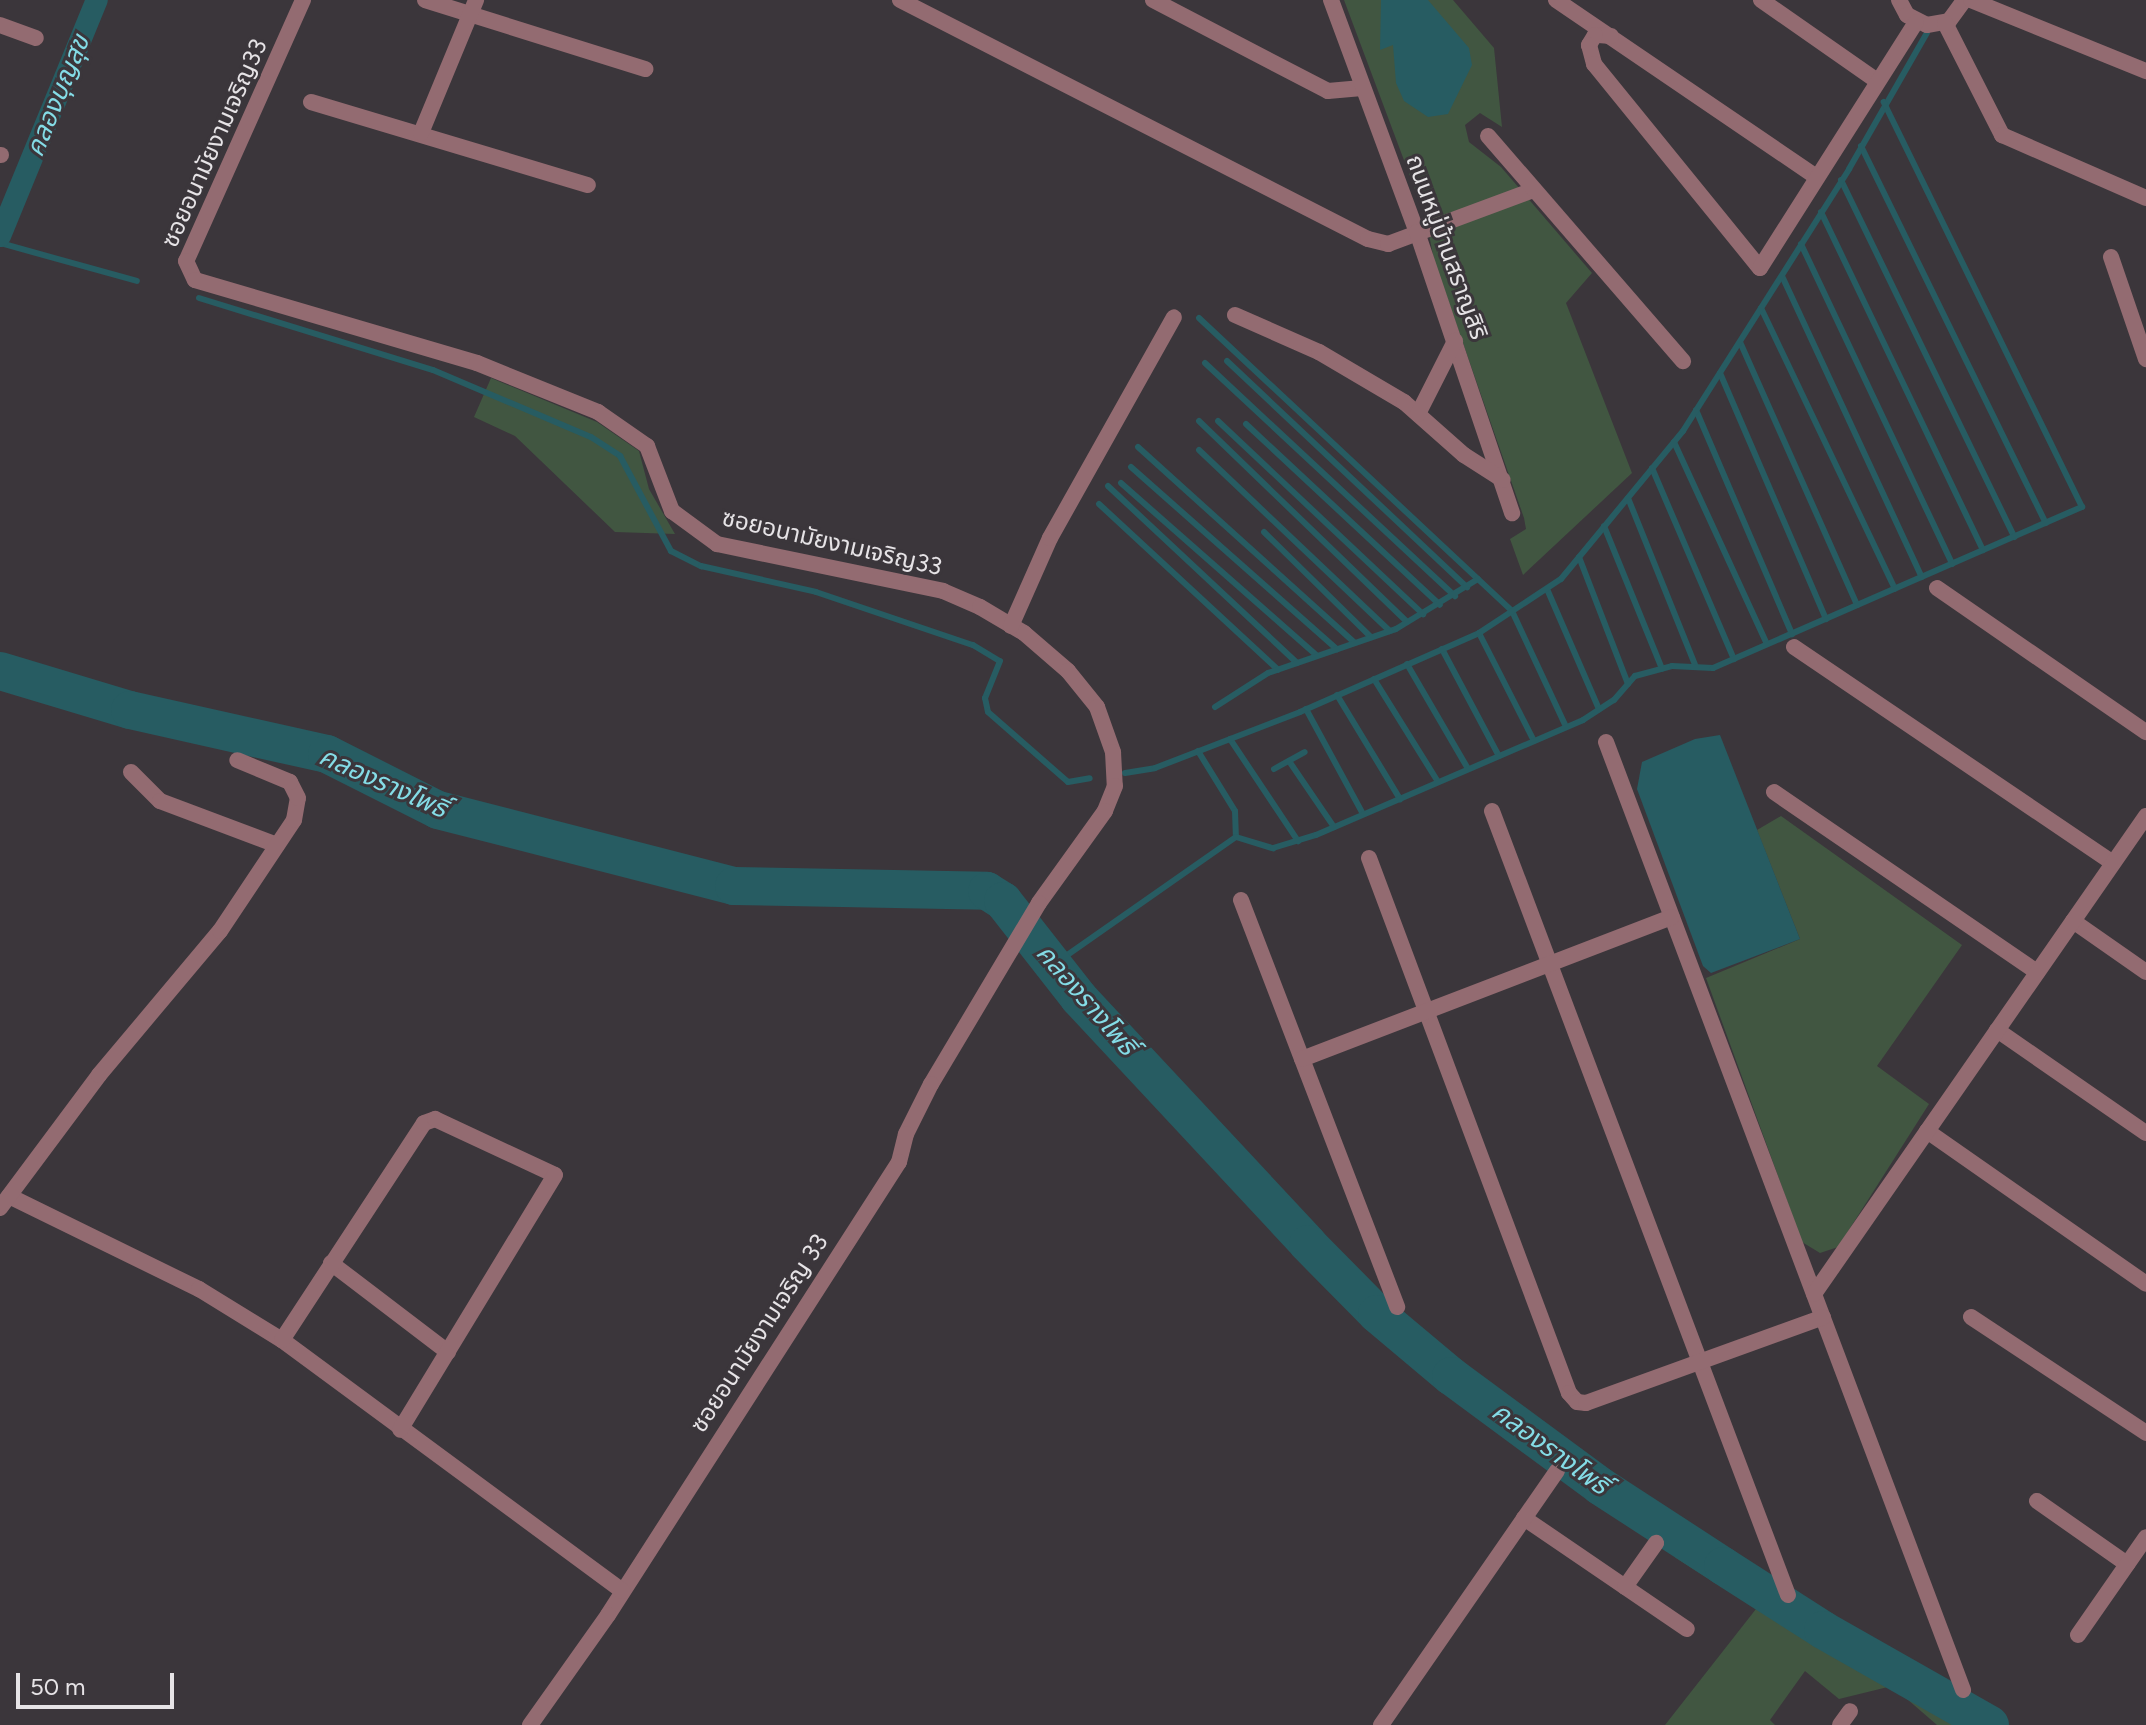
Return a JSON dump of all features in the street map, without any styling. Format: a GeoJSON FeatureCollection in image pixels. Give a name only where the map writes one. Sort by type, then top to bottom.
{"type":"FeatureCollection","features":[{"type":"Feature","properties":{"kind":"street","name":"ซอยอนามัยงามเจริญ33"},"geometry":{"type":"LineString","coordinates":[[303,0],[186,261],[195,280],[477,363],[598,412],[647,446],[672,511],[717,544],[943,591],[1011,626],[1068,671],[1097,707],[1113,752],[1115,786],[1105,811],[1039,903],[1007,955]]}},
{"type":"Feature","properties":{"kind":"street"},"geometry":{"type":"LineString","coordinates":[[425,0],[473,6],[645,69]]}},
{"type":"Feature","properties":{"kind":"street"},"geometry":{"type":"LineString","coordinates":[[900,0],[1368,239],[1388,244],[1533,190]]}},
{"type":"Feature","properties":{"kind":"street"},"geometry":{"type":"LineString","coordinates":[[1153,0],[1328,91],[1362,88]]}},
{"type":"Feature","properties":{"kind":"street","name":"ถนนหมู่บ้านสราญสิริ"},"geometry":{"type":"LineString","coordinates":[[1331,0],[1417,232],[1512,513]]}},
{"type":"Feature","properties":{"kind":"street"},"geometry":{"type":"LineString","coordinates":[[1556,0],[1816,177]]}},
{"type":"Feature","properties":{"kind":"street"},"geometry":{"type":"LineString","coordinates":[[1761,0],[1877,81]]}},
{"type":"Feature","properties":{"kind":"street"},"geometry":{"type":"LineString","coordinates":[[1899,0],[1916,22]]}},
{"type":"Feature","properties":{"kind":"street"},"geometry":{"type":"LineString","coordinates":[[1945,23],[1964,0]]}},
{"type":"Feature","properties":{"kind":"street"},"geometry":{"type":"LineString","coordinates":[[1971,0],[2146,71]]}},
{"type":"Feature","properties":{"kind":"street"},"geometry":{"type":"LineString","coordinates":[[421,133],[473,6]]}},
{"type":"Feature","properties":{"kind":"street"},"geometry":{"type":"LineString","coordinates":[[1611,36],[1595,35],[1589,45],[1594,64],[1756,266],[1765,265],[1816,177],[1916,22]]}},
{"type":"Feature","properties":{"kind":"street"},"geometry":{"type":"LineString","coordinates":[[1916,22],[1945,23]]}},
{"type":"Feature","properties":{"kind":"street"},"geometry":{"type":"LineString","coordinates":[[1945,23],[2002,135],[2146,198]]}},
{"type":"Feature","properties":{"kind":"street"},"geometry":{"type":"LineString","coordinates":[[0,25],[36,38]]}},
{"type":"Feature","properties":{"kind":"street"},"geometry":{"type":"LineString","coordinates":[[311,102],[588,185]]}},
{"type":"Feature","properties":{"kind":"street"},"geometry":{"type":"LineString","coordinates":[[1488,136],[1683,361]]}},
{"type":"Feature","properties":{"kind":"street"},"geometry":{"type":"LineString","coordinates":[[2111,257],[2146,359]]}},
{"type":"Feature","properties":{"kind":"street"},"geometry":{"type":"LineString","coordinates":[[1235,315],[1319,352],[1418,414],[1503,480]]}},
{"type":"Feature","properties":{"kind":"street"},"geometry":{"type":"LineString","coordinates":[[1011,626],[1050,538],[1174,317]]}},
{"type":"Feature","properties":{"kind":"street"},"geometry":{"type":"LineString","coordinates":[[1418,414],[1455,341]]}},
{"type":"Feature","properties":{"kind":"street"},"geometry":{"type":"LineString","coordinates":[[1937,588],[2146,732]]}},
{"type":"Feature","properties":{"kind":"street"},"geometry":{"type":"LineString","coordinates":[[1794,647],[2113,863]]}},
{"type":"Feature","properties":{"kind":"street"},"geometry":{"type":"LineString","coordinates":[[1606,742],[1963,1690]]}},
{"type":"Feature","properties":{"kind":"street"},"geometry":{"type":"LineString","coordinates":[[237,760],[297,790],[299,808],[220,931],[99,1075],[4,1202],[199,1289],[282,1340],[400,1430],[623,1591]]}},
{"type":"Feature","properties":{"kind":"street"},"geometry":{"type":"LineString","coordinates":[[131,772],[160,801],[277,845]]}},
{"type":"Feature","properties":{"kind":"street"},"geometry":{"type":"LineString","coordinates":[[1774,792],[2037,972]]}},
{"type":"Feature","properties":{"kind":"street"},"geometry":{"type":"LineString","coordinates":[[1492,811],[1788,1595]]}},
{"type":"Feature","properties":{"kind":"street"},"geometry":{"type":"LineString","coordinates":[[1814,1294],[2146,816]]}},
{"type":"Feature","properties":{"kind":"street"},"geometry":{"type":"LineString","coordinates":[[1369,858],[1569,1393],[1586,1403],[1823,1317]]}},
{"type":"Feature","properties":{"kind":"street"},"geometry":{"type":"LineString","coordinates":[[1241,900],[1397,1307]]}},
{"type":"Feature","properties":{"kind":"street"},"geometry":{"type":"LineString","coordinates":[[1302,1059],[1672,917]]}},
{"type":"Feature","properties":{"kind":"street"},"geometry":{"type":"LineString","coordinates":[[2073,921],[2146,972]]}},
{"type":"Feature","properties":{"kind":"street","name":"ซอยอนามัยงามเจริญ 33"},"geometry":{"type":"LineString","coordinates":[[530,1725],[623,1591],[899,1162],[906,1134],[931,1084],[1007,955]]}},
{"type":"Feature","properties":{"kind":"street"},"geometry":{"type":"LineString","coordinates":[[1997,1030],[2146,1133]]}},
{"type":"Feature","properties":{"kind":"street"},"geometry":{"type":"LineString","coordinates":[[282,1340],[424,1123],[435,1119],[555,1175],[400,1430]]}},
{"type":"Feature","properties":{"kind":"street"},"geometry":{"type":"LineString","coordinates":[[1927,1131],[2146,1284]]}},
{"type":"Feature","properties":{"kind":"street"},"geometry":{"type":"LineString","coordinates":[[331,1263],[448,1352]]}},
{"type":"Feature","properties":{"kind":"street"},"geometry":{"type":"LineString","coordinates":[[1971,1317],[2146,1433]]}},
{"type":"Feature","properties":{"kind":"street"},"geometry":{"type":"LineString","coordinates":[[1381,1725],[1557,1471]]}},
{"type":"Feature","properties":{"kind":"street"},"geometry":{"type":"LineString","coordinates":[[2037,1501],[2127,1564]]}},
{"type":"Feature","properties":{"kind":"street"},"geometry":{"type":"LineString","coordinates":[[1524,1518],[1687,1629]]}},
{"type":"Feature","properties":{"kind":"street"},"geometry":{"type":"LineString","coordinates":[[2078,1635],[2146,1537]]}},
{"type":"Feature","properties":{"kind":"street"},"geometry":{"type":"LineString","coordinates":[[1625,1587],[1656,1543]]}},
{"type":"Feature","properties":{"kind":"green space"},"geometry":{"type":"Polygon","coordinates":[[[1344,0],[1453,0],[1494,48],[1502,127],[1480,113],[1465,125],[1469,142],[1501,167],[1592,273],[1566,303],[1632,473],[1523,575],[1510,539],[1526,529],[1524,518],[1434,260],[1426,219],[1344,0]]]}},
{"type":"Feature","properties":{"kind":"green space"},"geometry":{"type":"Polygon","coordinates":[[[491,378],[597,422],[639,451],[649,489],[675,534],[615,532],[515,436],[474,417],[491,378]]]}},
{"type":"Feature","properties":{"kind":"green space"},"geometry":{"type":"Polygon","coordinates":[[[1781,816],[1962,945],[1877,1066],[1929,1104],[1838,1247],[1820,1253],[1802,1242],[1706,978],[1800,939],[1757,830],[1781,816]]]}},
{"type":"Feature","properties":{"kind":"green space"},"geometry":{"type":"Polygon","coordinates":[[[1650,1527],[1792,1621],[1970,1725],[1937,1725],[1892,1686],[1839,1699],[1805,1671],[1770,1720],[1775,1725],[1665,1725],[1756,1609],[1676,1558],[1650,1527]]]}},
{"type":"Feature","properties":{"kind":"water"},"geometry":{"type":"Polygon","coordinates":[[[1381,0],[1428,0],[1469,48],[1472,65],[1448,114],[1428,117],[1404,101],[1396,83],[1393,45],[1380,50],[1381,0]]]}},
{"type":"Feature","properties":{"kind":"water"},"geometry":{"type":"Polygon","coordinates":[[[1720,735],[1800,939],[1711,973],[1703,966],[1637,789],[1642,762],[1695,739],[1720,735]]]}},
{"type":"Feature","properties":{"kind":"waterway","name":"คลองบุญสุข"},"geometry":{"type":"LineString","coordinates":[[0,236],[97,0]]}},
{"type":"Feature","properties":{"kind":"waterway"},"geometry":{"type":"LineString","coordinates":[[1125,773],[1155,768],[1300,712],[1479,633],[1561,579],[1683,431],[1849,169],[1927,33]]}},
{"type":"Feature","properties":{"kind":"waterway"},"geometry":{"type":"LineString","coordinates":[[1053,965],[1236,837],[1273,848],[1316,835],[1583,720],[1614,700],[1635,676],[1672,666],[1713,668],[2082,507],[1884,102]]}},
{"type":"Feature","properties":{"kind":"waterway"},"geometry":{"type":"LineString","coordinates":[[1861,146],[2046,523]]}},
{"type":"Feature","properties":{"kind":"waterway"},"geometry":{"type":"LineString","coordinates":[[1841,180],[2014,537]]}},
{"type":"Feature","properties":{"kind":"waterway"},"geometry":{"type":"LineString","coordinates":[[1821,212],[1983,550]]}},
{"type":"Feature","properties":{"kind":"waterway"},"geometry":{"type":"LineString","coordinates":[[0,243],[137,281]]}},
{"type":"Feature","properties":{"kind":"waterway"},"geometry":{"type":"LineString","coordinates":[[1801,244],[1952,564]]}},
{"type":"Feature","properties":{"kind":"waterway"},"geometry":{"type":"LineString","coordinates":[[1782,276],[1922,577]]}},
{"type":"Feature","properties":{"kind":"waterway"},"geometry":{"type":"LineString","coordinates":[[199,298],[433,370],[591,437],[620,456],[671,551],[701,566],[816,592],[973,645],[1000,661],[985,698],[988,712],[1068,782],[1090,778]]}},
{"type":"Feature","properties":{"kind":"waterway"},"geometry":{"type":"LineString","coordinates":[[1761,308],[1895,589]]}},
{"type":"Feature","properties":{"kind":"waterway"},"geometry":{"type":"LineString","coordinates":[[1199,318],[1512,611],[1566,727]]}},
{"type":"Feature","properties":{"kind":"waterway"},"geometry":{"type":"LineString","coordinates":[[1740,342],[1857,605]]}},
{"type":"Feature","properties":{"kind":"waterway"},"geometry":{"type":"LineString","coordinates":[[1227,361],[1467,587]]}},
{"type":"Feature","properties":{"kind":"waterway"},"geometry":{"type":"LineString","coordinates":[[1205,363],[1455,596]]}},
{"type":"Feature","properties":{"kind":"waterway"},"geometry":{"type":"LineString","coordinates":[[1720,373],[1826,619]]}},
{"type":"Feature","properties":{"kind":"waterway"},"geometry":{"type":"LineString","coordinates":[[1696,410],[1792,634]]}},
{"type":"Feature","properties":{"kind":"waterway"},"geometry":{"type":"LineString","coordinates":[[1199,421],[1407,622]]}},
{"type":"Feature","properties":{"kind":"waterway"},"geometry":{"type":"LineString","coordinates":[[1218,421],[1423,614]]}},
{"type":"Feature","properties":{"kind":"waterway"},"geometry":{"type":"LineString","coordinates":[[1246,424],[1440,605]]}},
{"type":"Feature","properties":{"kind":"waterway"},"geometry":{"type":"LineString","coordinates":[[1674,442],[1767,644]]}},
{"type":"Feature","properties":{"kind":"waterway"},"geometry":{"type":"LineString","coordinates":[[1138,447],[1355,643]]}},
{"type":"Feature","properties":{"kind":"waterway"},"geometry":{"type":"LineString","coordinates":[[1199,450],[1390,631]]}},
{"type":"Feature","properties":{"kind":"waterway"},"geometry":{"type":"LineString","coordinates":[[1131,467],[1337,649]]}},
{"type":"Feature","properties":{"kind":"waterway"},"geometry":{"type":"LineString","coordinates":[[1652,468],[1734,659]]}},
{"type":"Feature","properties":{"kind":"waterway"},"geometry":{"type":"LineString","coordinates":[[1121,483],[1317,656]]}},
{"type":"Feature","properties":{"kind":"waterway"},"geometry":{"type":"LineString","coordinates":[[1108,486],[1297,663]]}},
{"type":"Feature","properties":{"kind":"waterway"},"geometry":{"type":"LineString","coordinates":[[1628,498],[1696,667]]}},
{"type":"Feature","properties":{"kind":"waterway"},"geometry":{"type":"LineString","coordinates":[[1099,504],[1278,670]]}},
{"type":"Feature","properties":{"kind":"waterway"},"geometry":{"type":"LineString","coordinates":[[1604,526],[1662,669]]}},
{"type":"Feature","properties":{"kind":"waterway"},"geometry":{"type":"LineString","coordinates":[[1264,532],[1371,637]]}},
{"type":"Feature","properties":{"kind":"waterway"},"geometry":{"type":"LineString","coordinates":[[1579,557],[1628,684]]}},
{"type":"Feature","properties":{"kind":"waterway"},"geometry":{"type":"LineString","coordinates":[[1215,707],[1268,673],[1396,629],[1478,579]]}},
{"type":"Feature","properties":{"kind":"waterway"},"geometry":{"type":"LineString","coordinates":[[1547,589],[1599,709]]}},
{"type":"Feature","properties":{"kind":"waterway"},"geometry":{"type":"LineString","coordinates":[[1479,633],[1534,741]]}},
{"type":"Feature","properties":{"kind":"waterway"},"geometry":{"type":"LineString","coordinates":[[1442,649],[1499,756]]}},
{"type":"Feature","properties":{"kind":"waterway"},"geometry":{"type":"LineString","coordinates":[[1407,664],[1468,769]]}},
{"type":"Feature","properties":{"kind":"waterway","name":"คลองรางโพธิ์"},"geometry":{"type":"LineString","coordinates":[[0,671],[130,710],[327,754],[438,810],[734,886],[987,891],[1003,901],[1079,998],[1308,1244],[1377,1314],[1451,1376],[1600,1486],[1723,1566],[1823,1630],[1990,1725]]}},
{"type":"Feature","properties":{"kind":"waterway"},"geometry":{"type":"LineString","coordinates":[[1374,679],[1438,782]]}},
{"type":"Feature","properties":{"kind":"waterway"},"geometry":{"type":"LineString","coordinates":[[1337,695],[1400,799]]}},
{"type":"Feature","properties":{"kind":"waterway"},"geometry":{"type":"LineString","coordinates":[[1306,709],[1363,814]]}},
{"type":"Feature","properties":{"kind":"waterway"},"geometry":{"type":"LineString","coordinates":[[1230,739],[1298,841]]}},
{"type":"Feature","properties":{"kind":"waterway"},"geometry":{"type":"LineString","coordinates":[[1198,751],[1235,811],[1236,837]]}},
{"type":"Feature","properties":{"kind":"waterway"},"geometry":{"type":"LineString","coordinates":[[1274,769],[1305,752]]}},
{"type":"Feature","properties":{"kind":"waterway"},"geometry":{"type":"LineString","coordinates":[[1289,761],[1334,827]]}}]}
